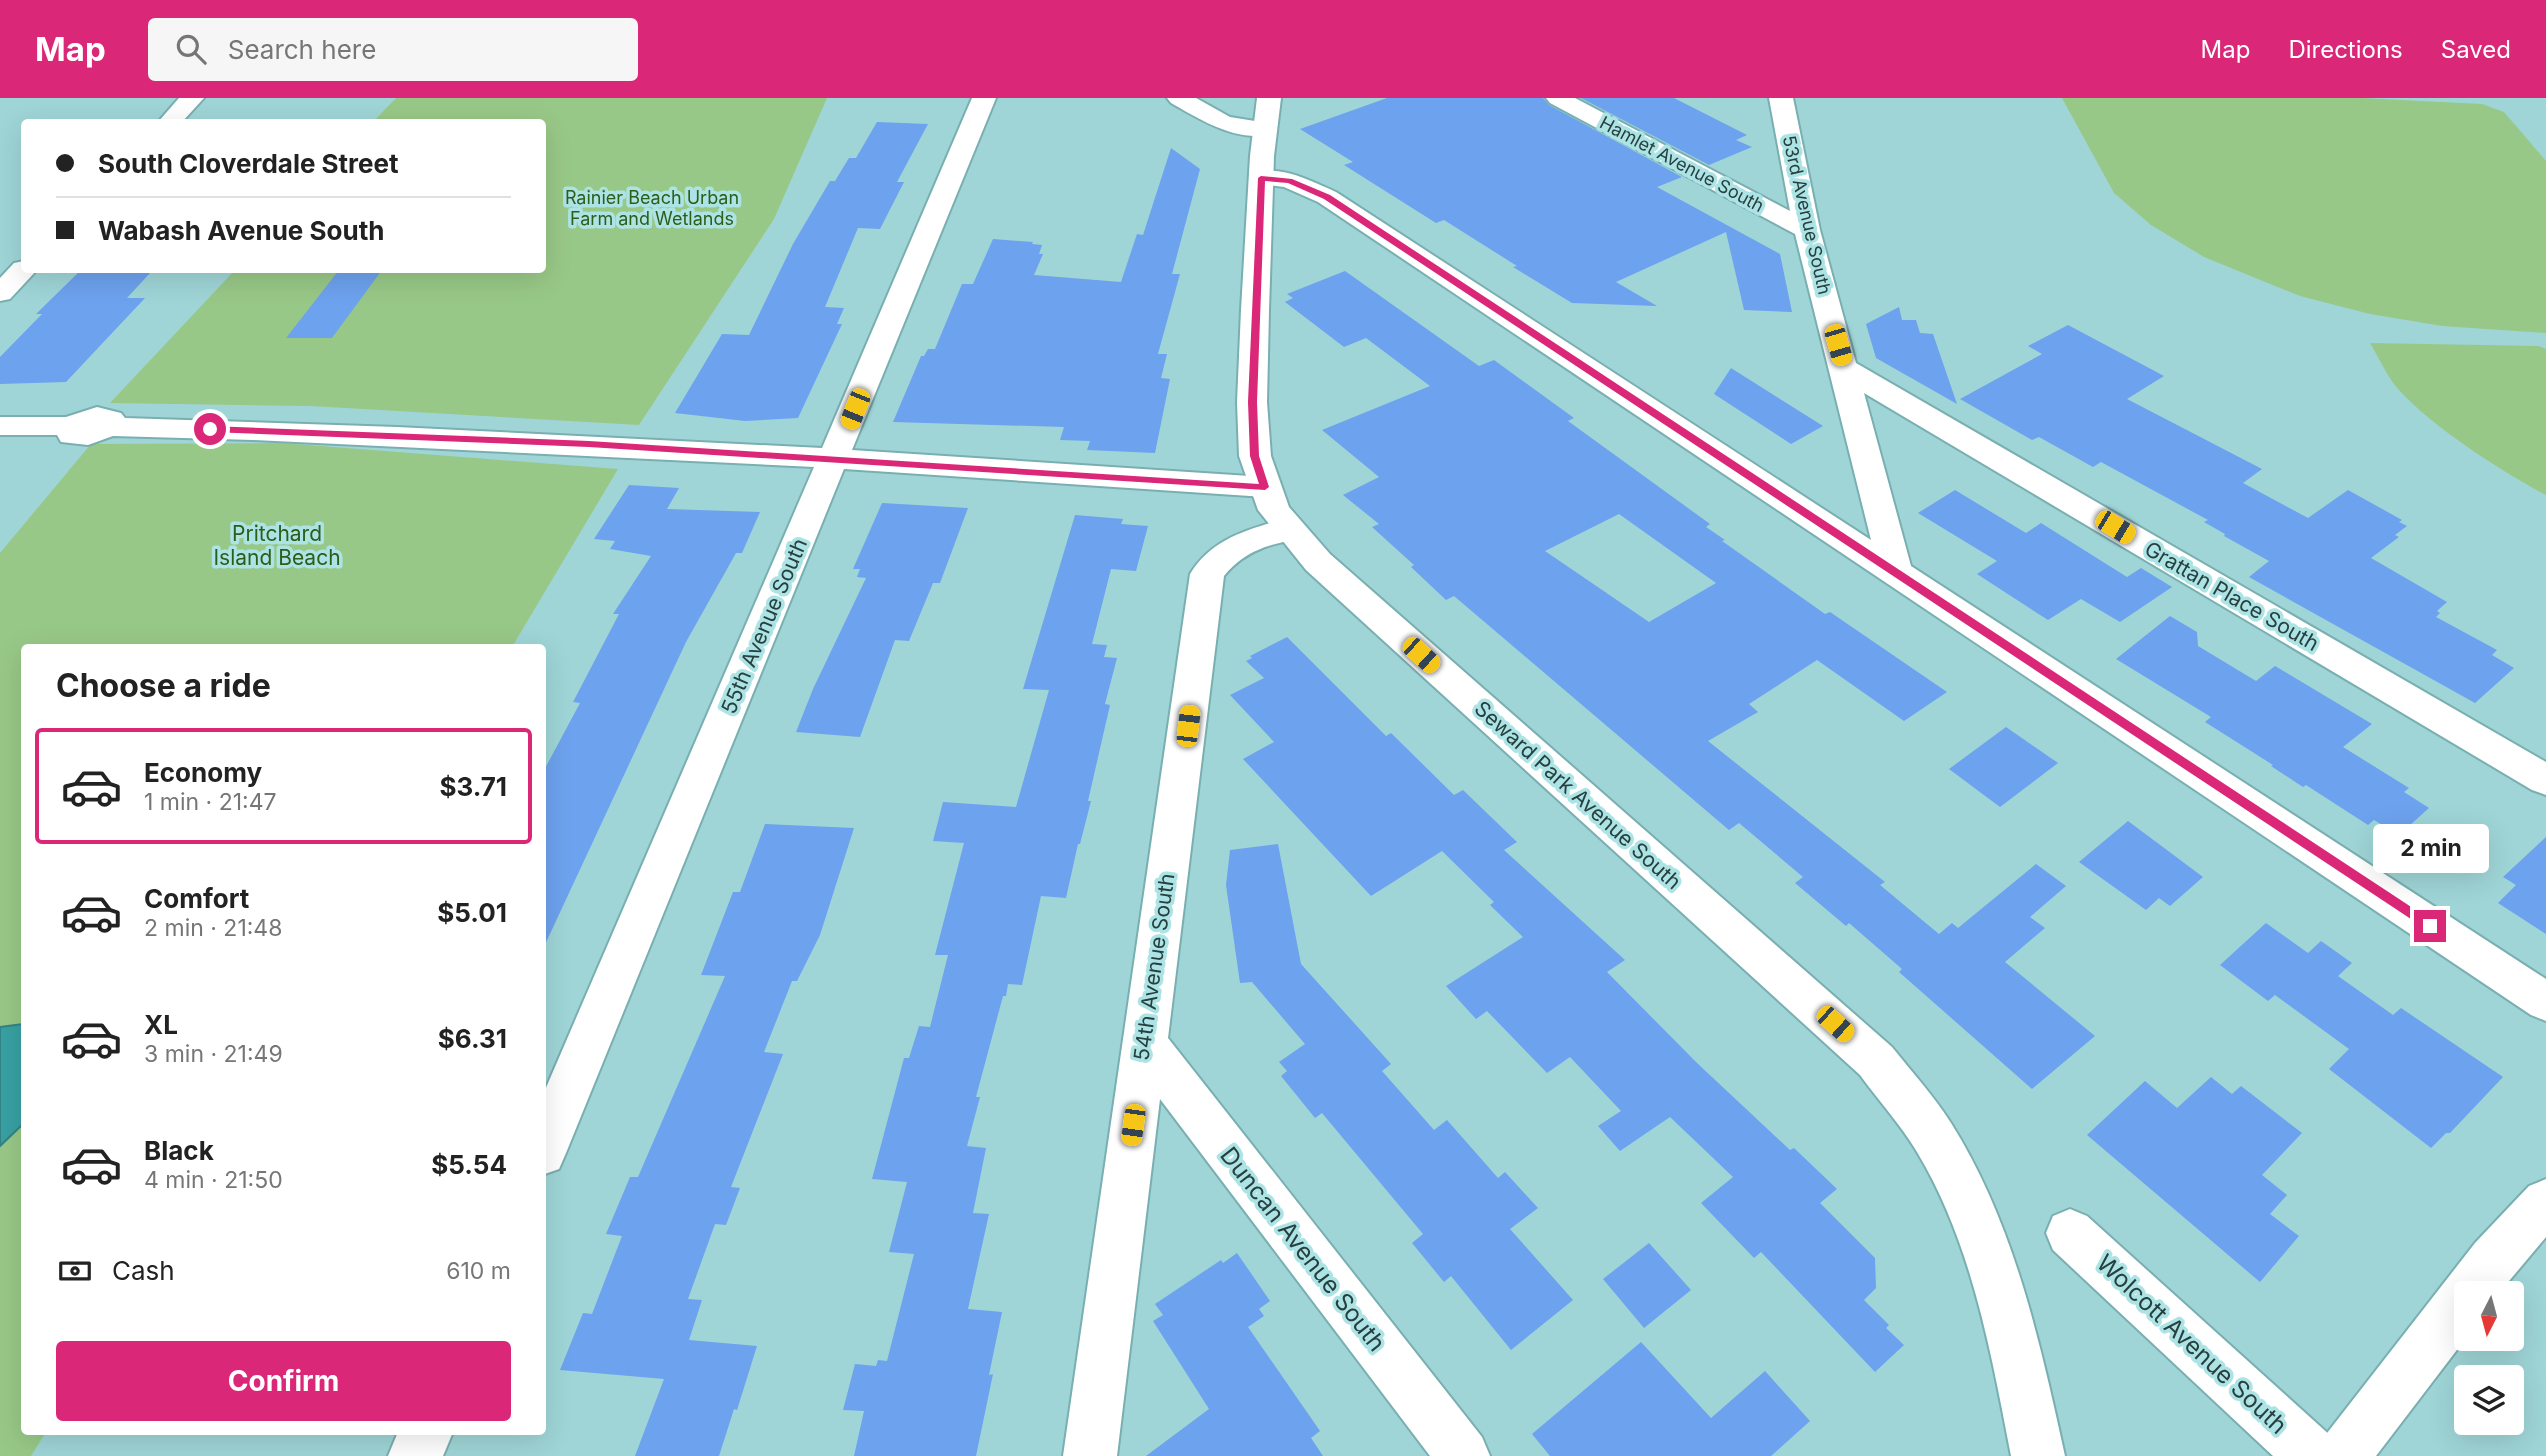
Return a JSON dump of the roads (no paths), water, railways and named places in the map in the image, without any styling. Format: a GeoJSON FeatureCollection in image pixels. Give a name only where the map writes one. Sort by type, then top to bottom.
{"type":"FeatureCollection","features":[{"type":"Feature","properties":{"kind":"street"},"geometry":{"type":"LineString","coordinates":[[172,119],[192,98]]}},
{"type":"Feature","properties":{"kind":"street","name":"55th Avenue South"},"geometry":{"type":"LineString","coordinates":[[546,1144],[984,98]]}},
{"type":"Feature","properties":{"kind":"street"},"geometry":{"type":"LineString","coordinates":[[1179,98],[1224,123],[1265,129]]}},
{"type":"Feature","properties":{"kind":"street","name":"Seward Park Avenue South"},"geometry":{"type":"LineString","coordinates":[[1269,98],[1261,178],[1252,402],[1255,456],[1274,510],[1318,562],[1876,1061],[1939,1145],[1968,1202],[1994,1268],[2012,1329],[2038,1456]]}},
{"type":"Feature","properties":{"kind":"street","name":"Hamlet Avenue South"},"geometry":{"type":"LineString","coordinates":[[1558,98],[1807,230]]}},
{"type":"Feature","properties":{"kind":"street","name":"53rd Avenue South"},"geometry":{"type":"LineString","coordinates":[[1781,98],[1807,230],[1897,575]]}},
{"type":"Feature","properties":{"kind":"street"},"geometry":{"type":"LineString","coordinates":[[1261,178],[1289,180],[1327,197],[2546,1002]]}},
{"type":"Feature","properties":{"kind":"street"},"geometry":{"type":"LineString","coordinates":[[0,293],[21,272]]}},
{"type":"Feature","properties":{"kind":"street","name":"Grattan Place South"},"geometry":{"type":"LineString","coordinates":[[1845,369],[2546,780]]}},
{"type":"Feature","properties":{"kind":"street"},"geometry":{"type":"LineString","coordinates":[[0,426],[73,426],[72,435],[82,437],[96,434],[108,427],[285,430],[576,443],[1265,487]]}},
{"type":"Feature","properties":{"kind":"street","name":"54th Avenue South"},"geometry":{"type":"LineString","coordinates":[[1090,1456],[1207,574],[1215,561],[1241,543],[1288,529]]}},
{"type":"Feature","properties":{"kind":"street","name":"Duncan Avenue South"},"geometry":{"type":"LineString","coordinates":[[1144,1042],[1463,1456]]}},
{"type":"Feature","properties":{"kind":"street"},"geometry":{"type":"LineString","coordinates":[[2477,1281],[2546,1202]]}},
{"type":"Feature","properties":{"kind":"street","name":"Wolcott Avenue South"},"geometry":{"type":"LineString","coordinates":[[2070,1233],[2313,1456]]}},
{"type":"Feature","properties":{"kind":"street"},"geometry":{"type":"LineString","coordinates":[[2343,1456],[2454,1312]]}},
{"type":"Feature","properties":{"kind":"street"},"geometry":{"type":"LineString","coordinates":[[415,1456],[425,1435]]}},
{"type":"Feature","properties":{"kind":"water"},"geometry":{"type":"Polygon","coordinates":[[[21,1024],[21,1126],[0,1146],[0,1027],[21,1024]]]}},
{"type":"Feature","properties":{"kind":"park label","name":"Rainier Beach Urban Farm and Wetlands"},"geometry":{"type":"Point","coordinates":[652,207]}},
{"type":"Feature","properties":{"kind":"park label","name":"Pritchard Island Beach"},"geometry":{"type":"Point","coordinates":[277,545]}}]}
